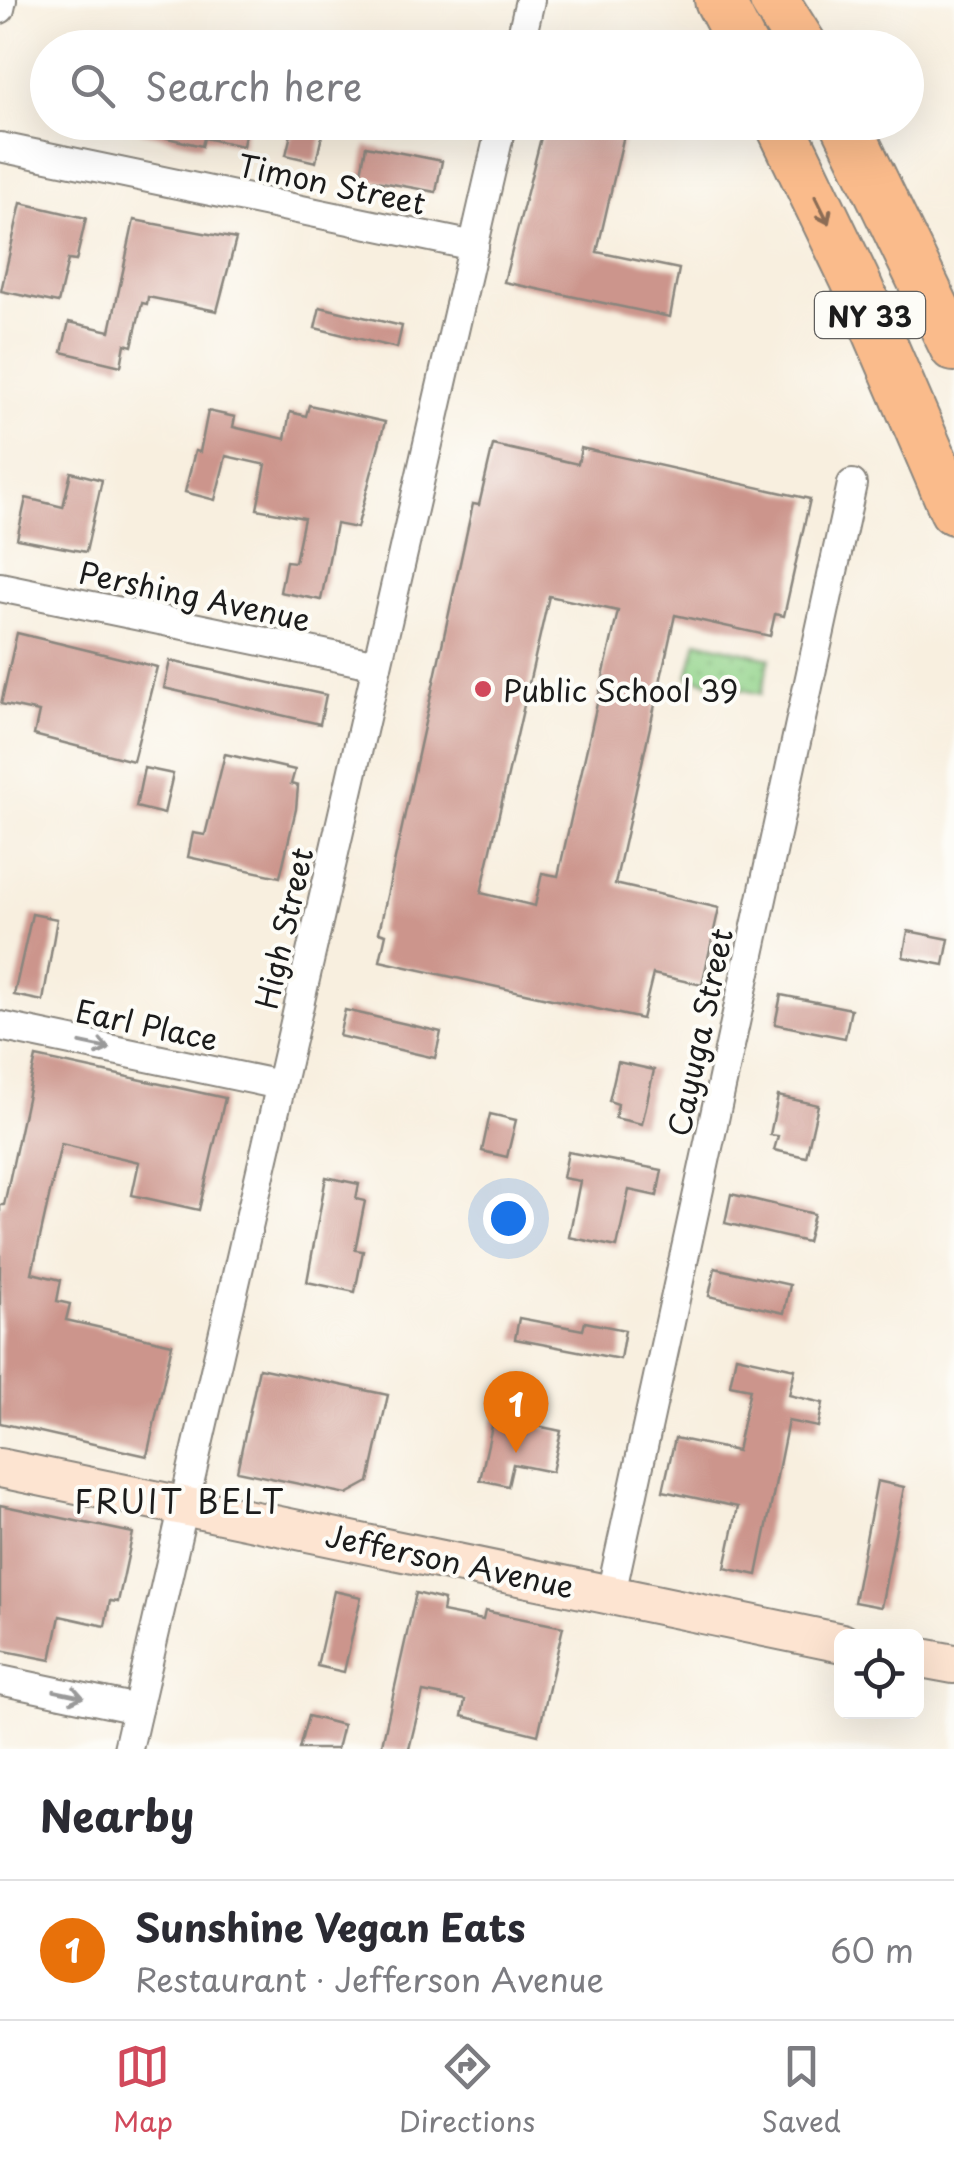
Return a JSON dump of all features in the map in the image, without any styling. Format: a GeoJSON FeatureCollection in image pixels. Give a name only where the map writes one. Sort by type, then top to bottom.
{"type":"FeatureCollection","features":[{"type":"Feature","properties":{"kind":"highway"},"geometry":{"type":"LineString","coordinates":[[719,0],[735,30]]}},
{"type":"Feature","properties":{"kind":"highway"},"geometry":{"type":"LineString","coordinates":[[774,0],[793,30]]}},
{"type":"Feature","properties":{"kind":"highway","name":"NY 33"},"geometry":{"type":"LineString","coordinates":[[789,140],[855,280],[954,510]]}},
{"type":"Feature","properties":{"kind":"highway","name":"NY 33"},"geometry":{"type":"LineString","coordinates":[[853,140],[954,347]]}},
{"type":"Feature","properties":{"kind":"street"},"geometry":{"type":"LineString","coordinates":[[0,9],[2,0]]}},
{"type":"Feature","properties":{"kind":"street"},"geometry":{"type":"LineString","coordinates":[[523,30],[530,0]]}},
{"type":"Feature","properties":{"kind":"street","name":"High Street"},"geometry":{"type":"LineString","coordinates":[[128,1749],[498,140]]}},
{"type":"Feature","properties":{"kind":"street","name":"Timon Street"},"geometry":{"type":"LineString","coordinates":[[0,147],[474,246]]}},
{"type":"Feature","properties":{"kind":"street","name":"Cayuga Street"},"geometry":{"type":"LineString","coordinates":[[610,1594],[852,484]]}},
{"type":"Feature","properties":{"kind":"street","name":"Pershing Avenue"},"geometry":{"type":"LineString","coordinates":[[0,588],[377,666]]}},
{"type":"Feature","properties":{"kind":"street","name":"Earl Place"},"geometry":{"type":"LineString","coordinates":[[0,1026],[280,1085]]}},
{"type":"Feature","properties":{"kind":"street","name":"Jefferson Avenue"},"geometry":{"type":"LineString","coordinates":[[0,1468],[834,1640]]}},
{"type":"Feature","properties":{"kind":"street"},"geometry":{"type":"LineString","coordinates":[[924,1658],[954,1664]]}},
{"type":"Feature","properties":{"kind":"street"},"geometry":{"type":"LineString","coordinates":[[0,1680],[138,1709]]}},
{"type":"Feature","properties":{"kind":"green space"},"geometry":{"type":"Polygon","coordinates":[[[697,641],[770,658],[761,694],[688,677],[697,641]]]}},
{"type":"Feature","properties":{"kind":"building"},"geometry":{"type":"Polygon","coordinates":[[[176,140],[204,140],[202,146],[176,140]]]}},
{"type":"Feature","properties":{"kind":"building"},"geometry":{"type":"Polygon","coordinates":[[[214,140],[244,140],[243,146],[214,140]]]}},
{"type":"Feature","properties":{"kind":"building"},"geometry":{"type":"Polygon","coordinates":[[[290,140],[321,140],[316,162],[286,155],[290,140]]]}},
{"type":"Feature","properties":{"kind":"building"},"geometry":{"type":"Polygon","coordinates":[[[540,140],[623,140],[597,252],[679,269],[670,317],[504,282],[540,140]]]}},
{"type":"Feature","properties":{"kind":"building"},"geometry":{"type":"Polygon","coordinates":[[[366,146],[442,161],[436,192],[360,178],[366,146]]]}},
{"type":"Feature","properties":{"kind":"building"},"geometry":{"type":"Polygon","coordinates":[[[21,203],[86,218],[76,261],[68,260],[58,303],[1,291],[21,203]]]}},
{"type":"Feature","properties":{"kind":"building"},"geometry":{"type":"Polygon","coordinates":[[[134,220],[236,239],[217,311],[148,297],[147,304],[142,303],[132,346],[125,344],[121,366],[62,352],[69,322],[110,331],[134,220]]]}},
{"type":"Feature","properties":{"kind":"building"},"geometry":{"type":"Polygon","coordinates":[[[320,307],[402,326],[397,348],[315,328],[320,307]]]}},
{"type":"Feature","properties":{"kind":"building"},"geometry":{"type":"Polygon","coordinates":[[[309,405],[385,422],[357,528],[336,524],[321,600],[280,592],[286,561],[295,562],[304,518],[257,509],[266,465],[226,456],[215,500],[185,492],[195,451],[200,452],[208,411],[235,417],[233,427],[285,439],[290,412],[306,416],[309,405]]]}},
{"type":"Feature","properties":{"kind":"building"},"geometry":{"type":"Polygon","coordinates":[[[493,445],[578,464],[581,448],[810,499],[784,616],[775,614],[770,636],[675,615],[615,884],[719,908],[702,985],[653,974],[642,1019],[380,961],[386,934],[379,932],[473,504],[479,505],[493,445]],[[549,596],[481,893],[535,906],[542,873],[558,876],[618,611],[549,596]]]}},
{"type":"Feature","properties":{"kind":"building"},"geometry":{"type":"Polygon","coordinates":[[[71,472],[102,480],[86,552],[17,539],[26,498],[63,507],[71,472]]]}},
{"type":"Feature","properties":{"kind":"building"},"geometry":{"type":"Polygon","coordinates":[[[17,633],[157,667],[133,761],[34,735],[39,712],[1,704],[17,633]]]}},
{"type":"Feature","properties":{"kind":"building"},"geometry":{"type":"Polygon","coordinates":[[[170,661],[326,695],[320,724],[164,688],[170,661]]]}},
{"type":"Feature","properties":{"kind":"building"},"geometry":{"type":"Polygon","coordinates":[[[225,754],[295,770],[291,784],[298,786],[296,809],[280,877],[188,857],[193,833],[205,835],[225,754]]]}},
{"type":"Feature","properties":{"kind":"building"},"geometry":{"type":"Polygon","coordinates":[[[144,768],[173,774],[164,814],[136,807],[144,768]]]}},
{"type":"Feature","properties":{"kind":"building"},"geometry":{"type":"Polygon","coordinates":[[[32,914],[57,919],[43,1001],[14,995],[32,914]]]}},
{"type":"Feature","properties":{"kind":"building"},"geometry":{"type":"Polygon","coordinates":[[[908,931],[949,939],[944,965],[903,957],[908,931]]]}},
{"type":"Feature","properties":{"kind":"building"},"geometry":{"type":"Polygon","coordinates":[[[781,995],[851,1009],[845,1038],[775,1024],[781,995]]]}},
{"type":"Feature","properties":{"kind":"building"},"geometry":{"type":"Polygon","coordinates":[[[345,1010],[441,1032],[435,1058],[339,1036],[345,1010]]]}},
{"type":"Feature","properties":{"kind":"building"},"geometry":{"type":"Polygon","coordinates":[[[36,1057],[225,1098],[199,1210],[132,1195],[139,1162],[61,1144],[32,1273],[61,1280],[57,1301],[70,1304],[66,1320],[172,1344],[147,1456],[0,1423],[0,1205],[4,1205],[36,1057]]]}},
{"type":"Feature","properties":{"kind":"building"},"geometry":{"type":"Polygon","coordinates":[[[618,1062],[654,1070],[642,1124],[615,1118],[618,1104],[609,1101],[618,1062]]]}},
{"type":"Feature","properties":{"kind":"building"},"geometry":{"type":"Polygon","coordinates":[[[778,1096],[818,1105],[806,1157],[774,1150],[778,1136],[770,1135],[778,1096]]]}},
{"type":"Feature","properties":{"kind":"building"},"geometry":{"type":"Polygon","coordinates":[[[490,1114],[516,1120],[507,1157],[482,1151],[490,1114]]]}},
{"type":"Feature","properties":{"kind":"building"},"geometry":{"type":"Polygon","coordinates":[[[568,1152],[662,1170],[657,1196],[629,1190],[617,1247],[569,1237],[580,1181],[563,1178],[568,1152]]]}},
{"type":"Feature","properties":{"kind":"building"},"geometry":{"type":"Polygon","coordinates":[[[326,1177],[359,1184],[356,1199],[365,1201],[355,1250],[363,1251],[355,1292],[307,1282],[326,1177]]]}},
{"type":"Feature","properties":{"kind":"building"},"geometry":{"type":"Polygon","coordinates":[[[731,1194],[814,1214],[807,1242],[725,1223],[731,1194]]]}},
{"type":"Feature","properties":{"kind":"building"},"geometry":{"type":"Polygon","coordinates":[[[715,1268],[790,1285],[784,1313],[709,1296],[715,1268]]]}},
{"type":"Feature","properties":{"kind":"building"},"geometry":{"type":"Polygon","coordinates":[[[519,1318],[583,1330],[585,1322],[625,1330],[620,1359],[515,1339],[519,1318]]]}},
{"type":"Feature","properties":{"kind":"building"},"geometry":{"type":"Polygon","coordinates":[[[736,1356],[795,1369],[789,1395],[823,1403],[818,1427],[788,1421],[757,1575],[725,1568],[738,1507],[663,1491],[675,1438],[737,1451],[750,1389],[730,1385],[736,1356]]]}},
{"type":"Feature","properties":{"kind":"building"},"geometry":{"type":"Polygon","coordinates":[[[259,1368],[388,1395],[369,1482],[347,1494],[237,1471],[259,1368]]]}},
{"type":"Feature","properties":{"kind":"building"},"geometry":{"type":"Polygon","coordinates":[[[494,1417],[561,1431],[552,1472],[513,1464],[508,1486],[480,1480],[494,1417]]]}},
{"type":"Feature","properties":{"kind":"building"},"geometry":{"type":"Polygon","coordinates":[[[877,1481],[904,1487],[881,1607],[854,1602],[877,1481]]]}},
{"type":"Feature","properties":{"kind":"building"},"geometry":{"type":"Polygon","coordinates":[[[0,1505],[133,1533],[118,1602],[110,1601],[105,1626],[60,1616],[51,1660],[0,1650],[0,1505]]]}},
{"type":"Feature","properties":{"kind":"building"},"geometry":{"type":"Polygon","coordinates":[[[334,1591],[361,1597],[344,1672],[317,1666],[334,1591]]]}},
{"type":"Feature","properties":{"kind":"building"},"geometry":{"type":"Polygon","coordinates":[[[416,1593],[444,1600],[442,1612],[483,1620],[485,1611],[563,1627],[538,1735],[462,1716],[465,1700],[423,1692],[409,1749],[381,1749],[416,1593]]]}},
{"type":"Feature","properties":{"kind":"building"},"geometry":{"type":"Polygon","coordinates":[[[308,1716],[343,1725],[337,1749],[299,1749],[308,1716]]]}},
{"type":"Feature","properties":{"kind":"place","name":"Public School 39"},"geometry":{"type":"Point","coordinates":[483,689]}},
{"type":"Feature","properties":{"kind":"place","name":"Sunshine Vegan Eats"},"geometry":{"type":"Point","coordinates":[516,1453]}},
{"type":"Feature","properties":{"kind":"district","name":"FRUIT BELT"},"geometry":{"type":"Point","coordinates":[180,1501]}}]}
